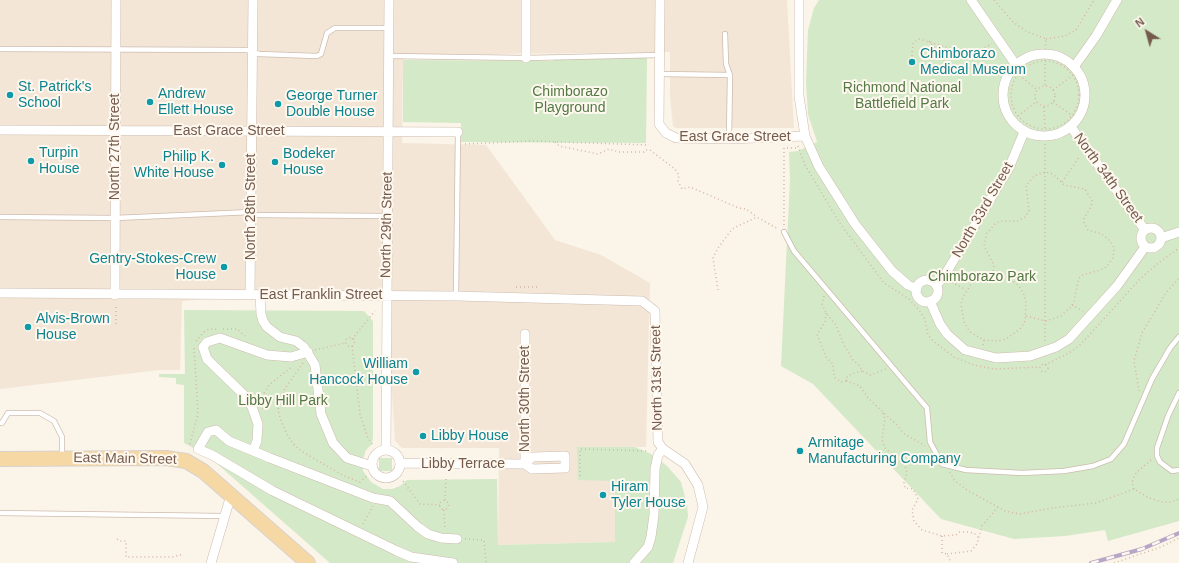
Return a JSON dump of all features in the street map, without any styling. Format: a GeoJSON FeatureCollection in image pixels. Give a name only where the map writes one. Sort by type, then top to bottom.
{"type":"FeatureCollection","features":[{"type":"Feature","properties":{"kind":"main road","name":"East Main Street"},"geometry":{"type":"LineString","coordinates":[[0,459],[175,459],[192,463],[231,495],[308,563]]}},
{"type":"Feature","properties":{"kind":"street","name":"North 27th Street"},"geometry":{"type":"LineString","coordinates":[[115,295],[116,0]]}},
{"type":"Feature","properties":{"kind":"street","name":"North 28th Street"},"geometry":{"type":"LineString","coordinates":[[250,295],[253,0]]}},
{"type":"Feature","properties":{"kind":"street","name":"North 29th Street"},"geometry":{"type":"LineString","coordinates":[[386,450],[389,0]]}},
{"type":"Feature","properties":{"kind":"street"},"geometry":{"type":"LineString","coordinates":[[526,0],[526,58]]}},
{"type":"Feature","properties":{"kind":"street"},"geometry":{"type":"LineString","coordinates":[[660,0],[660,74]]}},
{"type":"Feature","properties":{"kind":"street"},"geometry":{"type":"LineString","coordinates":[[799,0],[799,96],[805,136]]}},
{"type":"Feature","properties":{"kind":"street"},"geometry":{"type":"LineString","coordinates":[[970,0],[1017,70]]}},
{"type":"Feature","properties":{"kind":"street"},"geometry":{"type":"LineString","coordinates":[[1074,71],[1116,0]]}},
{"type":"Feature","properties":{"kind":"street"},"geometry":{"type":"LineString","coordinates":[[1045,54],[1061,57],[1074,71],[1082,78],[1085,91],[1085,104],[1080,116],[1071,127],[1059,134],[1045,137],[1024,132],[1015,126],[1004,107],[1002,97],[1008,75],[1017,70],[1035,55],[1045,54]]}},
{"type":"Feature","properties":{"kind":"street","name":"East Grace Street"},"geometry":{"type":"LineString","coordinates":[[660,74],[659,124],[666,133],[676,138],[729,139],[805,136],[813,155],[855,224],[892,271],[908,285],[917,289],[920,299],[924,302],[930,302],[940,324],[947,334],[965,350],[996,358],[1030,356],[1056,348],[1069,339],[1117,286],[1146,247],[1150,249],[1156,247],[1160,243],[1161,238],[1179,232]]}},
{"type":"Feature","properties":{"kind":"street","name":"North 34th Street"},"geometry":{"type":"LineString","coordinates":[[1071,127],[1085,151],[1145,230]]}},
{"type":"Feature","properties":{"kind":"street","name":"East Grace Street"},"geometry":{"type":"LineString","coordinates":[[0,130],[458,132]]}},
{"type":"Feature","properties":{"kind":"street","name":"North 33rd Street"},"geometry":{"type":"LineString","coordinates":[[936,285],[943,278],[1009,168],[1024,132]]}},
{"type":"Feature","properties":{"kind":"street"},"geometry":{"type":"LineString","coordinates":[[1146,247],[1142,244],[1140,237],[1145,230],[1150,228],[1156,229],[1161,238]]}},
{"type":"Feature","properties":{"kind":"street"},"geometry":{"type":"LineString","coordinates":[[917,289],[922,282],[927,281],[936,285],[937,295],[930,302]]}},
{"type":"Feature","properties":{"kind":"street","name":"East Franklin Street"},"geometry":{"type":"LineString","coordinates":[[0,293],[115,295],[456,296],[642,301]]}},
{"type":"Feature","properties":{"kind":"street"},"geometry":{"type":"LineString","coordinates":[[260,295],[261,314],[267,328],[280,336],[296,341],[304,347],[315,365],[321,414],[333,443],[347,458],[372,466]]}},
{"type":"Feature","properties":{"kind":"street","name":"North 31st Street"},"geometry":{"type":"LineString","coordinates":[[642,301],[655,311],[658,442],[660,452],[685,464],[698,486],[703,507],[688,563]]}},
{"type":"Feature","properties":{"kind":"street","name":"North 30th Street"},"geometry":{"type":"LineString","coordinates":[[525,334],[526,464]]}},
{"type":"Feature","properties":{"kind":"street"},"geometry":{"type":"LineString","coordinates":[[253,451],[257,442],[258,424],[252,407],[243,394],[206,359],[203,347],[210,340],[220,338],[267,355],[291,357],[308,352]]}},
{"type":"Feature","properties":{"kind":"street"},"geometry":{"type":"LineString","coordinates":[[453,563],[411,557],[358,533],[273,491],[199,447],[208,432],[216,430],[229,441],[253,451],[377,498],[390,501],[418,527],[428,534],[457,539]]}},
{"type":"Feature","properties":{"kind":"street"},"geometry":{"type":"LineString","coordinates":[[386,450],[397,456],[400,463],[398,473],[390,478],[380,477],[376,474],[372,466],[374,456],[377,453],[386,450]]}},
{"type":"Feature","properties":{"kind":"street"},"geometry":{"type":"LineString","coordinates":[[634,563],[648,547],[651,537],[654,515],[655,470],[660,452]]}},
{"type":"Feature","properties":{"kind":"street","name":"Libby Terrace"},"geometry":{"type":"LineString","coordinates":[[400,463],[526,464]]}},
{"type":"Feature","properties":{"kind":"street"},"geometry":{"type":"LineString","coordinates":[[211,563],[223,516],[231,495]]}},
{"type":"Feature","properties":{"kind":"lane"},"geometry":{"type":"LineString","coordinates":[[0,49],[247,50],[259,54],[317,56],[321,54],[327,33],[335,28],[389,28]]}},
{"type":"Feature","properties":{"kind":"lane"},"geometry":{"type":"LineString","coordinates":[[726,34],[726,64],[730,75],[729,139]]}},
{"type":"Feature","properties":{"kind":"lane"},"geometry":{"type":"LineString","coordinates":[[389,56],[526,58],[660,54]]}},
{"type":"Feature","properties":{"kind":"lane"},"geometry":{"type":"LineString","coordinates":[[660,74],[730,75]]}},
{"type":"Feature","properties":{"kind":"lane"},"geometry":{"type":"LineString","coordinates":[[456,296],[458,132]]}},
{"type":"Feature","properties":{"kind":"lane"},"geometry":{"type":"LineString","coordinates":[[0,217],[115,218],[252,213],[387,216]]}},
{"type":"Feature","properties":{"kind":"lane"},"geometry":{"type":"LineString","coordinates":[[784,232],[794,251],[927,408],[930,442],[942,464],[966,470],[1022,474],[1064,471],[1093,466],[1111,459],[1124,444],[1152,379],[1170,347],[1179,337]]}},
{"type":"Feature","properties":{"kind":"lane"},"geometry":{"type":"LineString","coordinates":[[1179,393],[1168,416],[1157,448],[1157,456],[1160,462],[1172,471],[1179,470]]}},
{"type":"Feature","properties":{"kind":"lane"},"geometry":{"type":"LineString","coordinates":[[0,423],[2,423],[8,413],[40,413],[54,422],[62,437],[62,458]]}},
{"type":"Feature","properties":{"kind":"lane"},"geometry":{"type":"LineString","coordinates":[[192,463],[199,447]]}},
{"type":"Feature","properties":{"kind":"lane"},"geometry":{"type":"LineString","coordinates":[[0,513],[223,516]]}},
{"type":"Feature","properties":{"kind":"path"},"geometry":{"type":"LineString","coordinates":[[994,0],[1006,16],[1019,27],[1046,39],[1065,36],[1076,30],[1094,0]]}},
{"type":"Feature","properties":{"kind":"path"},"geometry":{"type":"LineString","coordinates":[[912,56],[913,43],[919,39],[927,40],[950,49],[960,51],[981,49],[991,45]]}},
{"type":"Feature","properties":{"kind":"path"},"geometry":{"type":"LineString","coordinates":[[1045,50],[1046,39]]}},
{"type":"Feature","properties":{"kind":"path"},"geometry":{"type":"LineString","coordinates":[[927,40],[943,58],[946,65],[948,79]]}},
{"type":"Feature","properties":{"kind":"path"},"geometry":{"type":"LineString","coordinates":[[1008,75],[1017,70],[1030,64],[1045,60],[1061,64],[1074,71],[1080,98],[1073,116],[1061,126],[1045,131],[1027,124],[1014,110],[1011,95],[1017,70]]}},
{"type":"Feature","properties":{"kind":"path"},"geometry":{"type":"LineString","coordinates":[[1044,85],[1045,60]]}},
{"type":"Feature","properties":{"kind":"path"},"geometry":{"type":"LineString","coordinates":[[1017,70],[1036,90]]}},
{"type":"Feature","properties":{"kind":"path"},"geometry":{"type":"LineString","coordinates":[[1054,90],[1074,71]]}},
{"type":"Feature","properties":{"kind":"path"},"geometry":{"type":"LineString","coordinates":[[1044,85],[1054,90]]}},
{"type":"Feature","properties":{"kind":"path"},"geometry":{"type":"LineString","coordinates":[[1044,85],[1036,90],[1034,96],[1036,102],[1044,107]]}},
{"type":"Feature","properties":{"kind":"path"},"geometry":{"type":"LineString","coordinates":[[1044,107],[1053,102],[1055,96],[1054,90]]}},
{"type":"Feature","properties":{"kind":"path"},"geometry":{"type":"LineString","coordinates":[[1018,116],[1036,102]]}},
{"type":"Feature","properties":{"kind":"path"},"geometry":{"type":"LineString","coordinates":[[1053,102],[1073,116]]}},
{"type":"Feature","properties":{"kind":"path"},"geometry":{"type":"LineString","coordinates":[[1044,107],[1045,131]]}},
{"type":"Feature","properties":{"kind":"path"},"geometry":{"type":"LineString","coordinates":[[1044,345],[1046,321],[1045,141]]}},
{"type":"Feature","properties":{"kind":"path"},"geometry":{"type":"LineString","coordinates":[[556,142],[559,146],[598,154],[609,150],[618,152],[644,152],[646,150],[650,150],[675,170],[679,175],[678,181],[682,189],[690,187],[739,208],[746,209],[765,223],[784,232]]}},
{"type":"Feature","properties":{"kind":"path"},"geometry":{"type":"LineString","coordinates":[[462,144],[556,142],[649,145]]}},
{"type":"Feature","properties":{"kind":"path"},"geometry":{"type":"LineString","coordinates":[[784,225],[784,148],[799,148],[798,146]]}},
{"type":"Feature","properties":{"kind":"path"},"geometry":{"type":"LineString","coordinates":[[1062,182],[1074,162],[1085,151]]}},
{"type":"Feature","properties":{"kind":"path"},"geometry":{"type":"LineString","coordinates":[[994,275],[994,265],[984,246],[987,233],[1000,221],[1018,221],[1025,217],[1029,211],[1026,186],[1034,176],[1046,172],[1052,174],[1067,186],[1081,187],[1087,192],[1091,198],[1092,204],[1084,218],[1086,228],[1092,232],[1102,234],[1110,241],[1114,248],[1113,258],[1106,267],[1083,275],[1079,278],[1077,282],[1077,292],[1072,305],[1061,316],[1046,321],[1026,316]]}},
{"type":"Feature","properties":{"kind":"path"},"geometry":{"type":"LineString","coordinates":[[718,290],[713,258],[718,248],[732,229],[757,217]]}},
{"type":"Feature","properties":{"kind":"path"},"geometry":{"type":"LineString","coordinates":[[1044,359],[1044,365],[1069,353],[1080,345],[1140,280],[1157,264],[1179,248]]}},
{"type":"Feature","properties":{"kind":"path"},"geometry":{"type":"LineString","coordinates":[[994,275],[1009,278],[1018,285],[1023,292],[1026,301],[1026,316],[1020,329],[1006,339],[997,341],[984,340],[970,332],[964,322],[961,304],[966,290],[978,279],[994,275]]}},
{"type":"Feature","properties":{"kind":"path"},"geometry":{"type":"LineString","coordinates":[[1143,401],[1135,375],[1134,361],[1137,347],[1142,333],[1166,293],[1179,278]]}},
{"type":"Feature","properties":{"kind":"path"},"geometry":{"type":"LineString","coordinates":[[952,282],[966,290]]}},
{"type":"Feature","properties":{"kind":"path"},"geometry":{"type":"LineString","coordinates":[[516,287],[537,287]]}},
{"type":"Feature","properties":{"kind":"path"},"geometry":{"type":"LineString","coordinates":[[829,291],[823,297],[822,304],[826,313],[836,325],[844,345],[853,360],[860,366],[862,371],[870,375],[882,372],[890,365]]}},
{"type":"Feature","properties":{"kind":"path"},"geometry":{"type":"LineString","coordinates":[[1072,305],[1085,313]]}},
{"type":"Feature","properties":{"kind":"path"},"geometry":{"type":"LineString","coordinates":[[116,307],[116,326]]}},
{"type":"Feature","properties":{"kind":"path"},"geometry":{"type":"LineString","coordinates":[[352,339],[376,311]]}},
{"type":"Feature","properties":{"kind":"path"},"geometry":{"type":"LineString","coordinates":[[826,313],[825,322],[818,334],[826,357],[833,364],[834,377],[841,382],[847,381],[860,386],[868,398],[903,433],[923,446],[934,450]]}},
{"type":"Feature","properties":{"kind":"path"},"geometry":{"type":"LineString","coordinates":[[199,447],[190,444],[198,414],[194,344],[200,334],[209,329],[237,329],[244,336]]}},
{"type":"Feature","properties":{"kind":"path"},"geometry":{"type":"LineString","coordinates":[[308,352],[345,343],[347,338],[352,339]]}},
{"type":"Feature","properties":{"kind":"path"},"geometry":{"type":"LineString","coordinates":[[352,339],[354,343],[352,346],[360,414],[368,438],[373,445]]}},
{"type":"Feature","properties":{"kind":"path"},"geometry":{"type":"LineString","coordinates":[[981,350],[984,340]]}},
{"type":"Feature","properties":{"kind":"path"},"geometry":{"type":"LineString","coordinates":[[345,343],[348,347],[352,346]]}},
{"type":"Feature","properties":{"kind":"path"},"geometry":{"type":"LineString","coordinates":[[301,362],[306,360],[284,390],[278,410],[288,436],[295,446],[303,452],[344,476],[360,482],[368,475]]}},
{"type":"Feature","properties":{"kind":"path"},"geometry":{"type":"LineString","coordinates":[[264,415],[264,393],[270,384],[296,364]]}},
{"type":"Feature","properties":{"kind":"path"},"geometry":{"type":"LineString","coordinates":[[847,381],[846,378],[851,374],[862,371]]}},
{"type":"Feature","properties":{"kind":"path"},"geometry":{"type":"LineString","coordinates":[[883,413],[885,419],[882,439],[884,447],[905,466],[907,473],[904,483],[905,488],[913,489],[918,499],[912,510],[914,521],[922,530],[942,536],[956,535],[959,532],[966,532],[974,533],[978,537]]}},
{"type":"Feature","properties":{"kind":"path"},"geometry":{"type":"LineString","coordinates":[[580,476],[580,449],[660,452]]}},
{"type":"Feature","properties":{"kind":"path"},"geometry":{"type":"LineString","coordinates":[[1157,456],[1146,462],[1136,473],[1132,482],[1134,489],[1149,498],[1162,502],[1172,502],[1179,499]]}},
{"type":"Feature","properties":{"kind":"path"},"geometry":{"type":"LineString","coordinates":[[947,465],[954,480],[967,490],[998,507],[1020,514],[1053,508],[1096,503],[1134,489]]}},
{"type":"Feature","properties":{"kind":"path"},"geometry":{"type":"LineString","coordinates":[[445,538],[444,510],[449,504],[445,500],[446,478]]}},
{"type":"Feature","properties":{"kind":"path"},"geometry":{"type":"LineString","coordinates":[[402,481],[420,504],[440,504],[445,500]]}},
{"type":"Feature","properties":{"kind":"path"},"geometry":{"type":"LineString","coordinates":[[358,533],[377,498]]}},
{"type":"Feature","properties":{"kind":"path"},"geometry":{"type":"LineString","coordinates":[[440,504],[440,507],[444,510]]}},
{"type":"Feature","properties":{"kind":"path"},"geometry":{"type":"LineString","coordinates":[[942,536],[942,553],[947,554],[971,551],[977,544],[982,526],[998,507]]}},
{"type":"Feature","properties":{"kind":"path"},"geometry":{"type":"LineString","coordinates":[[1114,563],[1161,548],[1179,538]]}},
{"type":"Feature","properties":{"kind":"path"},"geometry":{"type":"LineString","coordinates":[[117,539],[120,541],[126,541],[126,557],[172,557],[184,554]]}},
{"type":"Feature","properties":{"kind":"path"},"geometry":{"type":"LineString","coordinates":[[457,539],[484,540],[486,563]]}},
{"type":"Feature","properties":{"kind":"path"},"geometry":{"type":"LineString","coordinates":[[947,554],[951,563]]}},
{"type":"Feature","properties":{"kind":"shaded area"},"geometry":{"type":"Polygon","coordinates":[[[0,0],[787,0],[794,128],[676,128],[673,126],[670,95],[670,52],[403,55],[402,143],[486,145],[555,240],[601,255],[650,283],[646,447],[577,447],[615,481],[615,542],[498,545],[499,448],[402,448],[395,441],[386,296],[250,295],[182,301],[180,370],[159,370],[0,389],[0,0]]]}},
{"type":"Feature","properties":{"kind":"green space","name":"Chimborazo Park"},"geometry":{"type":"Polygon","coordinates":[[[819,0],[1179,0],[1179,521],[1108,541],[1105,530],[1065,536],[1014,539],[941,519],[813,384],[781,366],[790,180],[789,152],[798,151],[817,142],[808,114],[806,83],[808,30],[814,8],[819,0]]]}},
{"type":"Feature","properties":{"kind":"green space","name":"Chimborazo Playground"},"geometry":{"type":"Polygon","coordinates":[[[556,58],[647,58],[646,143],[461,142],[461,123],[403,122],[403,60],[553,61],[556,58]]]}},
{"type":"Feature","properties":{"kind":"green space","name":"Libby Hill Park"},"geometry":{"type":"Polygon","coordinates":[[[184,310],[364,311],[373,321],[373,437],[372,444],[366,450],[363,459],[363,471],[371,482],[383,489],[392,489],[400,486],[407,480],[497,479],[498,545],[615,542],[615,481],[578,480],[577,447],[635,447],[651,454],[667,466],[681,482],[687,504],[688,517],[673,563],[330,563],[207,455],[184,443],[184,385],[176,384],[176,378],[159,377],[159,374],[185,374],[184,310]]]}},
{"type":"Feature","properties":{"kind":"green space"},"geometry":{"type":"Polygon","coordinates":[[[379,458],[392,458],[392,471],[379,471],[379,458]]]}},
{"type":"Feature","properties":{"kind":"railway"},"geometry":{"type":"LineString","coordinates":[[1091,563],[1142,549],[1179,533]]}},
{"type":"Feature","properties":{"kind":"place","name":"Chimborazo Medical Museum"},"geometry":{"type":"Point","coordinates":[912,62]}},
{"type":"Feature","properties":{"kind":"place","name":"St. Patrick's School"},"geometry":{"type":"Point","coordinates":[10,95]}},
{"type":"Feature","properties":{"kind":"place","name":"Andrew Ellett House"},"geometry":{"type":"Point","coordinates":[150,102]}},
{"type":"Feature","properties":{"kind":"place","name":"George Turner Double House"},"geometry":{"type":"Point","coordinates":[278,104]}},
{"type":"Feature","properties":{"kind":"place","name":"Turpin House"},"geometry":{"type":"Point","coordinates":[31,161]}},
{"type":"Feature","properties":{"kind":"place","name":"Bodeker House"},"geometry":{"type":"Point","coordinates":[275,162]}},
{"type":"Feature","properties":{"kind":"place","name":"Philip K. White House"},"geometry":{"type":"Point","coordinates":[222,165]}},
{"type":"Feature","properties":{"kind":"place","name":"Gentry-Stokes-Crew House"},"geometry":{"type":"Point","coordinates":[224,267]}},
{"type":"Feature","properties":{"kind":"place","name":"Alvis-Brown House"},"geometry":{"type":"Point","coordinates":[28,327]}},
{"type":"Feature","properties":{"kind":"place","name":"William Hancock House"},"geometry":{"type":"Point","coordinates":[416,372]}},
{"type":"Feature","properties":{"kind":"place","name":"Libby House"},"geometry":{"type":"Point","coordinates":[423,436]}},
{"type":"Feature","properties":{"kind":"place","name":"Armitage Manufacturing Company"},"geometry":{"type":"Point","coordinates":[800,451]}},
{"type":"Feature","properties":{"kind":"place","name":"Hiram Tyler House"},"geometry":{"type":"Point","coordinates":[603,495]}},
{"type":"Feature","properties":{"kind":"park label","name":"Richmond National Battlefield Park"},"geometry":{"type":"Point","coordinates":[902,96]}}]}
